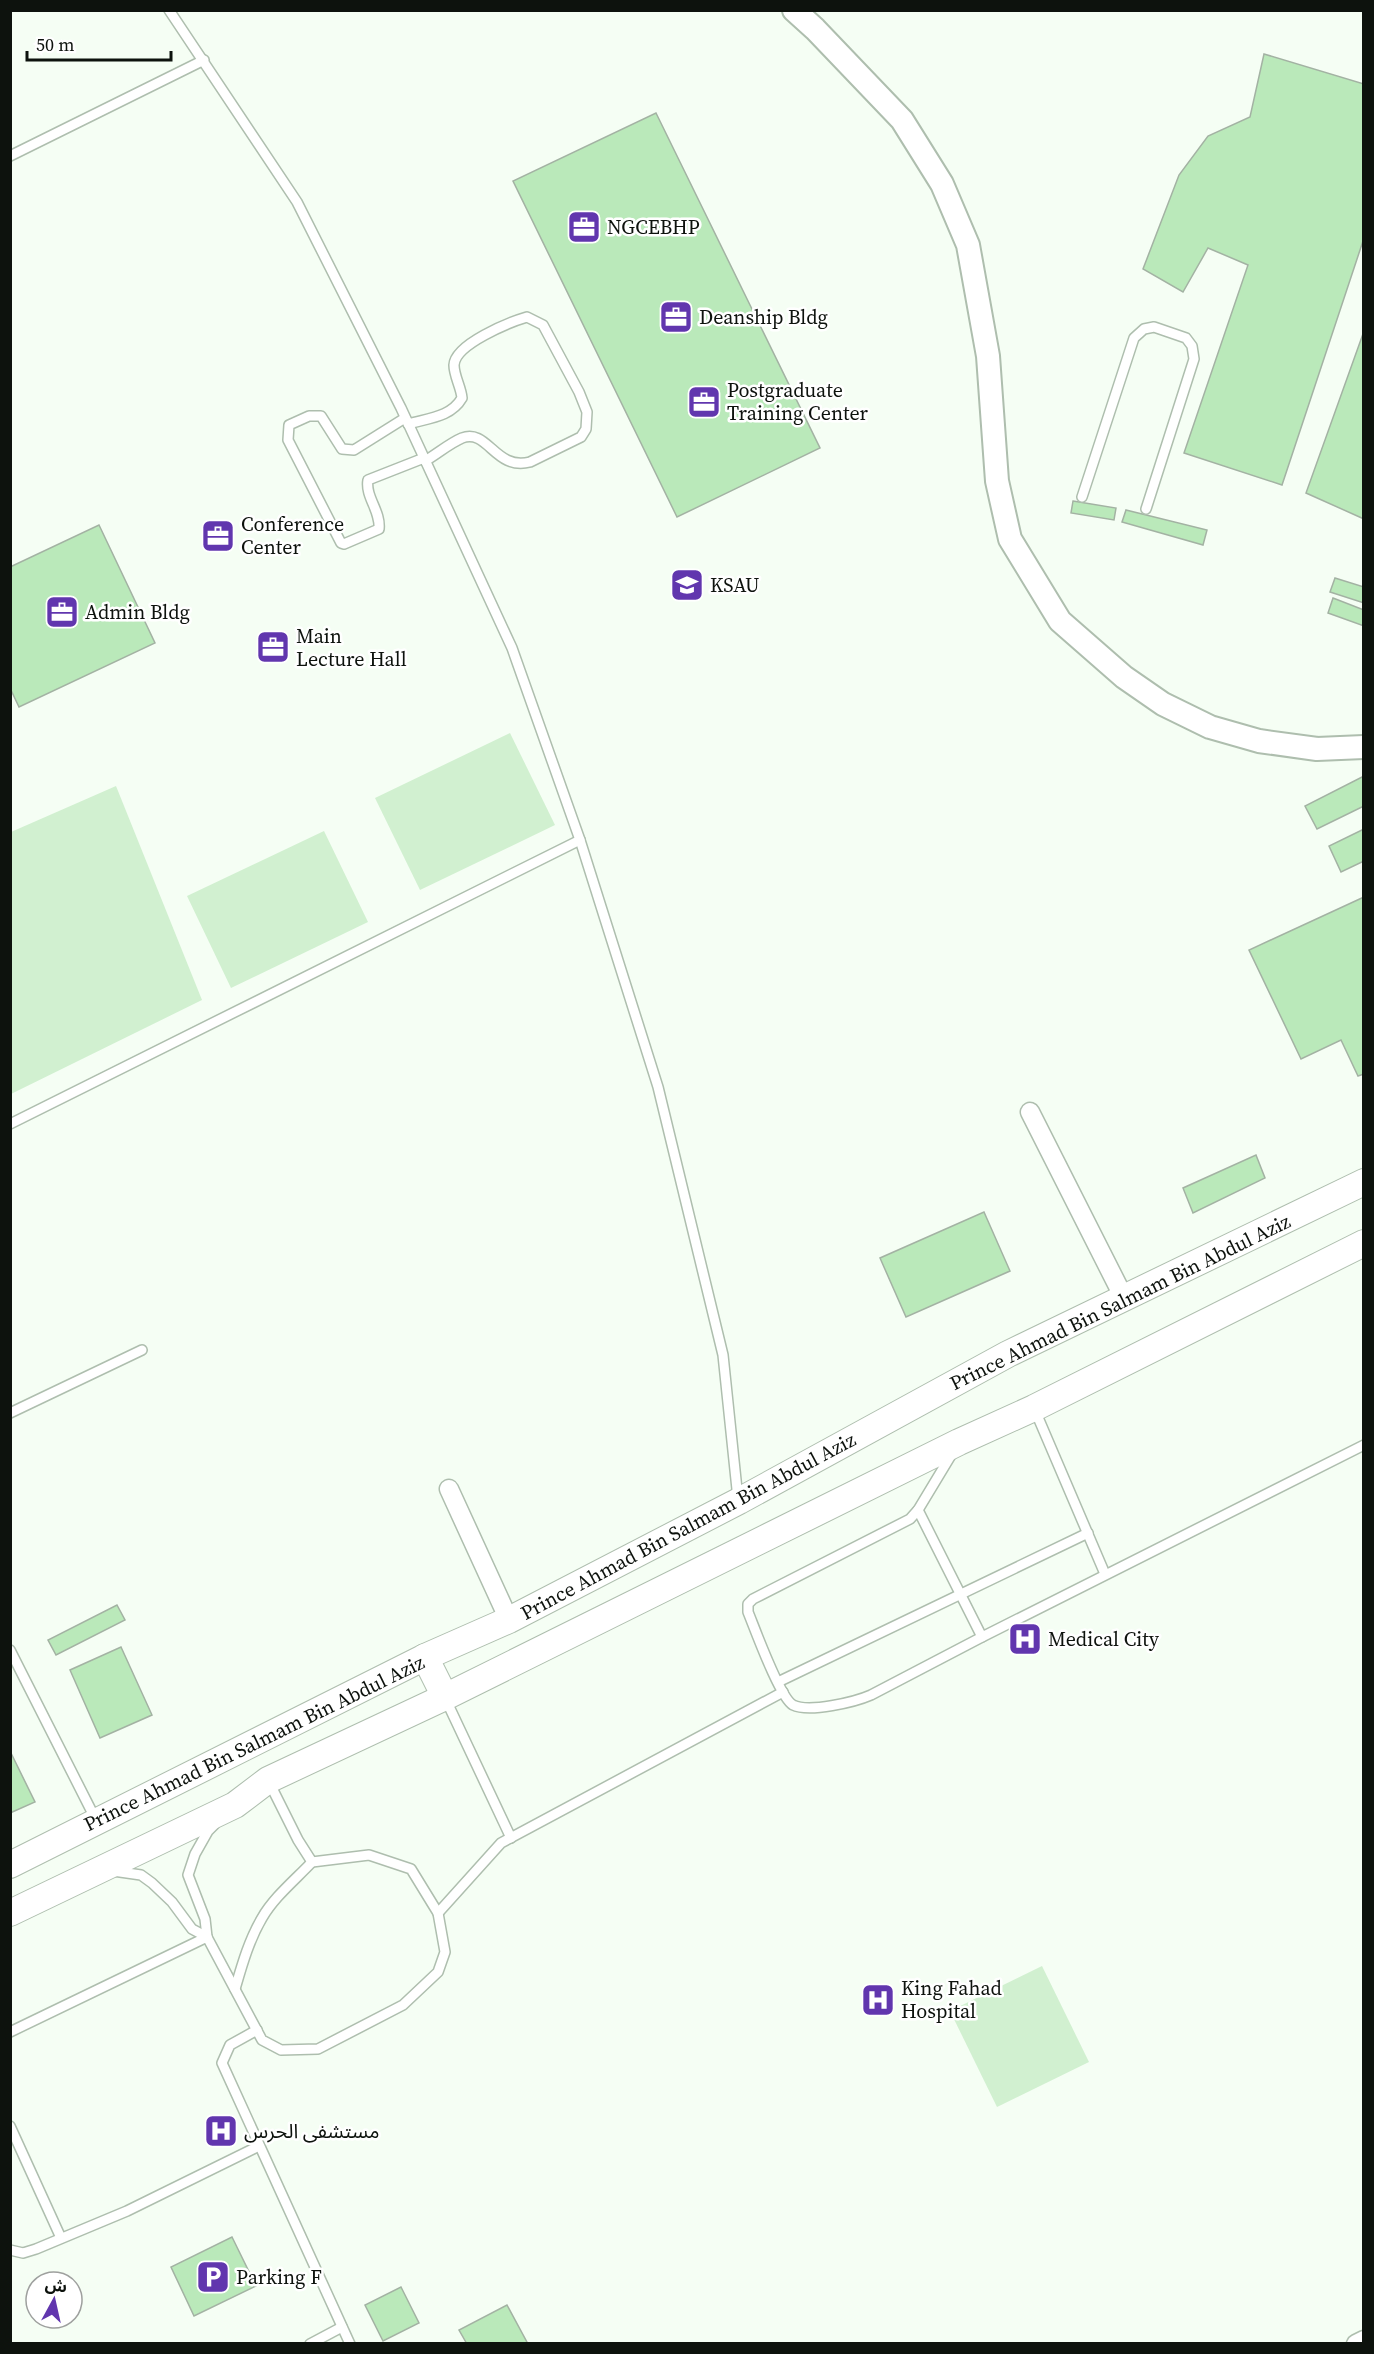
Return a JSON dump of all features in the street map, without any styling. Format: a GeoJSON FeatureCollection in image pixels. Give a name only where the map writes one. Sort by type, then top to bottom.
{"type":"FeatureCollection","features":[{"type":"Feature","properties":{"kind":"main road","name":"Prince Ahmad Bin Salmam Bin Abdul Aziz"},"geometry":{"type":"LineString","coordinates":[[10,1865],[425,1658],[509,1620],[739,1502],[1008,1354],[1364,1182]]}},
{"type":"Feature","properties":{"kind":"main road","name":"Prince Ahmad Bin Salmam Bin Abdul Aziz"},"geometry":{"type":"LineString","coordinates":[[10,1913],[235,1805],[268,1780],[444,1697],[959,1442],[1034,1408],[1364,1243]]}},
{"type":"Feature","properties":{"kind":"main road"},"geometry":{"type":"LineString","coordinates":[[425,1658],[444,1697]]}},
{"type":"Feature","properties":{"kind":"street"},"geometry":{"type":"LineString","coordinates":[[794,10],[902,120],[942,184],[968,245],[988,356],[997,481],[1010,539],[1060,621],[1124,678],[1163,704],[1210,727],[1259,741],[1282,744],[1317,748],[1364,747]]}},
{"type":"Feature","properties":{"kind":"street"},"geometry":{"type":"LineString","coordinates":[[1030,1112],[1124,1298]]}},
{"type":"Feature","properties":{"kind":"street"},"geometry":{"type":"LineString","coordinates":[[449,1489],[509,1620]]}},
{"type":"Feature","properties":{"kind":"street"},"geometry":{"type":"LineString","coordinates":[[1356,2343],[1364,2340]]}},
{"type":"Feature","properties":{"kind":"lane"},"geometry":{"type":"LineString","coordinates":[[169,10],[297,202],[407,421],[512,648],[580,840],[658,1087],[723,1355],[739,1502]]}},
{"type":"Feature","properties":{"kind":"lane"},"geometry":{"type":"LineString","coordinates":[[10,156],[204,60]]}},
{"type":"Feature","properties":{"kind":"lane"},"geometry":{"type":"LineString","coordinates":[[528,317],[543,325],[585,403],[586,429],[581,437],[530,462],[521,464],[502,459],[485,443],[470,437],[462,438],[424,459],[368,480],[368,490],[379,519],[379,529],[344,544],[341,543],[288,440],[289,425],[314,415],[321,416],[342,449],[354,450],[407,421],[449,413],[457,407],[462,398],[454,367],[455,358],[472,342],[505,325],[528,317]]}},
{"type":"Feature","properties":{"kind":"lane"},"geometry":{"type":"LineString","coordinates":[[1082,497],[1134,338],[1144,329],[1154,327],[1186,338],[1192,346],[1194,359],[1146,509]]}},
{"type":"Feature","properties":{"kind":"lane"},"geometry":{"type":"LineString","coordinates":[[10,1125],[580,840]]}},
{"type":"Feature","properties":{"kind":"lane"},"geometry":{"type":"LineString","coordinates":[[10,1413],[142,1350]]}},
{"type":"Feature","properties":{"kind":"lane"},"geometry":{"type":"LineString","coordinates":[[1034,1408],[1105,1574]]}},
{"type":"Feature","properties":{"kind":"lane"},"geometry":{"type":"LineString","coordinates":[[959,1442],[918,1510],[909,1519],[753,1599],[748,1604],[748,1612],[787,1700],[802,1708],[851,1702],[871,1695],[982,1636],[1364,1444]]}},
{"type":"Feature","properties":{"kind":"lane"},"geometry":{"type":"LineString","coordinates":[[918,1510],[982,1636]]}},
{"type":"Feature","properties":{"kind":"lane"},"geometry":{"type":"LineString","coordinates":[[778,1682],[1088,1533]]}},
{"type":"Feature","properties":{"kind":"lane"},"geometry":{"type":"LineString","coordinates":[[10,1650],[96,1821]]}},
{"type":"Feature","properties":{"kind":"lane"},"geometry":{"type":"LineString","coordinates":[[438,1913],[501,1843],[783,1692]]}},
{"type":"Feature","properties":{"kind":"lane"},"geometry":{"type":"LineString","coordinates":[[444,1697],[511,1838]]}},
{"type":"Feature","properties":{"kind":"lane"},"geometry":{"type":"LineString","coordinates":[[268,1780],[298,1840],[312,1862]]}},
{"type":"Feature","properties":{"kind":"lane"},"geometry":{"type":"LineString","coordinates":[[235,1805],[208,1831],[195,1854],[188,1875],[205,1919],[207,1937],[262,2040],[281,2050],[318,2049],[403,2005],[438,1972],[445,1952],[438,1913],[411,1869],[369,1855],[312,1862],[277,1897],[262,1918],[246,1955],[235,1989]]}},
{"type":"Feature","properties":{"kind":"lane"},"geometry":{"type":"LineString","coordinates":[[100,1869],[141,1875],[172,1902],[192,1929],[207,1937]]}},
{"type":"Feature","properties":{"kind":"lane"},"geometry":{"type":"LineString","coordinates":[[10,2032],[207,1937]]}},
{"type":"Feature","properties":{"kind":"lane"},"geometry":{"type":"LineString","coordinates":[[257,2030],[230,2045],[222,2063],[350,2343]]}},
{"type":"Feature","properties":{"kind":"lane"},"geometry":{"type":"LineString","coordinates":[[10,2126],[61,2238]]}},
{"type":"Feature","properties":{"kind":"lane"},"geometry":{"type":"LineString","coordinates":[[10,2250],[23,2253],[127,2211],[259,2146]]}},
{"type":"Feature","properties":{"kind":"lane"},"geometry":{"type":"LineString","coordinates":[[310,2343],[342,2327]]}},
{"type":"Feature","properties":{"kind":"green space"},"geometry":{"type":"Polygon","coordinates":[[[510,733],[555,825],[420,890],[375,798],[510,733]]]}},
{"type":"Feature","properties":{"kind":"green space"},"geometry":{"type":"Polygon","coordinates":[[[116,786],[202,1000],[11,1094],[11,832],[116,786]]]}},
{"type":"Feature","properties":{"kind":"green space"},"geometry":{"type":"Polygon","coordinates":[[[324,831],[368,922],[231,988],[187,896],[324,831]]]}},
{"type":"Feature","properties":{"kind":"green space"},"geometry":{"type":"Polygon","coordinates":[[[1042,1966],[1089,2062],[997,2107],[950,2011],[1042,1966]]]}},
{"type":"Feature","properties":{"kind":"building"},"geometry":{"type":"Polygon","coordinates":[[[1264,54],[1364,84],[1364,238],[1282,485],[1184,453],[1248,265],[1208,248],[1183,292],[1143,269],[1179,175],[1208,136],[1250,117],[1264,54]]]}},
{"type":"Feature","properties":{"kind":"building"},"geometry":{"type":"Polygon","coordinates":[[[656,113],[820,448],[677,517],[513,181],[656,113]]]}},
{"type":"Feature","properties":{"kind":"building"},"geometry":{"type":"Polygon","coordinates":[[[1364,331],[1364,519],[1306,493],[1364,331]]]}},
{"type":"Feature","properties":{"kind":"building"},"geometry":{"type":"Polygon","coordinates":[[[1073,501],[1116,508],[1114,520],[1071,513],[1073,501]]]}},
{"type":"Feature","properties":{"kind":"building"},"geometry":{"type":"Polygon","coordinates":[[[1126,510],[1207,530],[1203,545],[1122,522],[1126,510]]]}},
{"type":"Feature","properties":{"kind":"building"},"geometry":{"type":"Polygon","coordinates":[[[99,525],[155,643],[19,707],[10,688],[10,567],[99,525]]]}},
{"type":"Feature","properties":{"kind":"building"},"geometry":{"type":"Polygon","coordinates":[[[1335,578],[1364,587],[1364,603],[1330,592],[1335,578]]]}},
{"type":"Feature","properties":{"kind":"building"},"geometry":{"type":"Polygon","coordinates":[[[1333,598],[1364,610],[1364,626],[1328,613],[1333,598]]]}},
{"type":"Feature","properties":{"kind":"building"},"geometry":{"type":"Polygon","coordinates":[[[1364,776],[1364,806],[1317,829],[1305,806],[1364,776]]]}},
{"type":"Feature","properties":{"kind":"building"},"geometry":{"type":"Polygon","coordinates":[[[1364,829],[1364,861],[1341,872],[1329,846],[1364,829]]]}},
{"type":"Feature","properties":{"kind":"building"},"geometry":{"type":"Polygon","coordinates":[[[1364,897],[1364,1074],[1358,1076],[1341,1040],[1301,1059],[1249,950],[1364,897]]]}},
{"type":"Feature","properties":{"kind":"building"},"geometry":{"type":"Polygon","coordinates":[[[1256,1155],[1265,1178],[1193,1213],[1183,1188],[1256,1155]]]}},
{"type":"Feature","properties":{"kind":"building"},"geometry":{"type":"Polygon","coordinates":[[[984,1212],[1010,1271],[906,1317],[880,1258],[984,1212]]]}},
{"type":"Feature","properties":{"kind":"building"},"geometry":{"type":"Polygon","coordinates":[[[117,1605],[125,1620],[56,1655],[48,1640],[117,1605]]]}},
{"type":"Feature","properties":{"kind":"building"},"geometry":{"type":"Polygon","coordinates":[[[121,1647],[152,1715],[100,1738],[70,1670],[121,1647]]]}},
{"type":"Feature","properties":{"kind":"building"},"geometry":{"type":"Polygon","coordinates":[[[10,1751],[35,1802],[10,1813],[10,1751]]]}},
{"type":"Feature","properties":{"kind":"building","name":"Parking F"},"geometry":{"type":"Polygon","coordinates":[[[232,2237],[256,2286],[194,2316],[171,2267],[232,2237]]]}},
{"type":"Feature","properties":{"kind":"building"},"geometry":{"type":"Polygon","coordinates":[[[401,2287],[419,2323],[383,2341],[365,2305],[401,2287]]]}},
{"type":"Feature","properties":{"kind":"building"},"geometry":{"type":"Polygon","coordinates":[[[507,2305],[528,2344],[467,2344],[459,2330],[507,2305]]]}},
{"type":"Feature","properties":{"kind":"place","name":"NGCEBHP"},"geometry":{"type":"Point","coordinates":[584,227]}},
{"type":"Feature","properties":{"kind":"place","name":"Deanship Bldg"},"geometry":{"type":"Point","coordinates":[676,317]}},
{"type":"Feature","properties":{"kind":"place","name":"Postgraduate Training Center"},"geometry":{"type":"Point","coordinates":[704,402]}},
{"type":"Feature","properties":{"kind":"place","name":"Conference Center"},"geometry":{"type":"Point","coordinates":[218,536]}},
{"type":"Feature","properties":{"kind":"place","name":"KSAU"},"geometry":{"type":"Point","coordinates":[687,585]}},
{"type":"Feature","properties":{"kind":"place","name":"Admin Bldg"},"geometry":{"type":"Point","coordinates":[62,612]}},
{"type":"Feature","properties":{"kind":"place","name":"Main Lecture Hall"},"geometry":{"type":"Point","coordinates":[273,647]}},
{"type":"Feature","properties":{"kind":"place","name":"Medical City"},"geometry":{"type":"Point","coordinates":[1025,1639]}},
{"type":"Feature","properties":{"kind":"place","name":"King Fahad Hospital"},"geometry":{"type":"Point","coordinates":[878,2000]}},
{"type":"Feature","properties":{"kind":"place","name":"مستشفى الحرس"},"geometry":{"type":"Point","coordinates":[221,2131]}},
{"type":"Feature","properties":{"kind":"place","name":"Parking F"},"geometry":{"type":"Point","coordinates":[213,2277]}}]}
